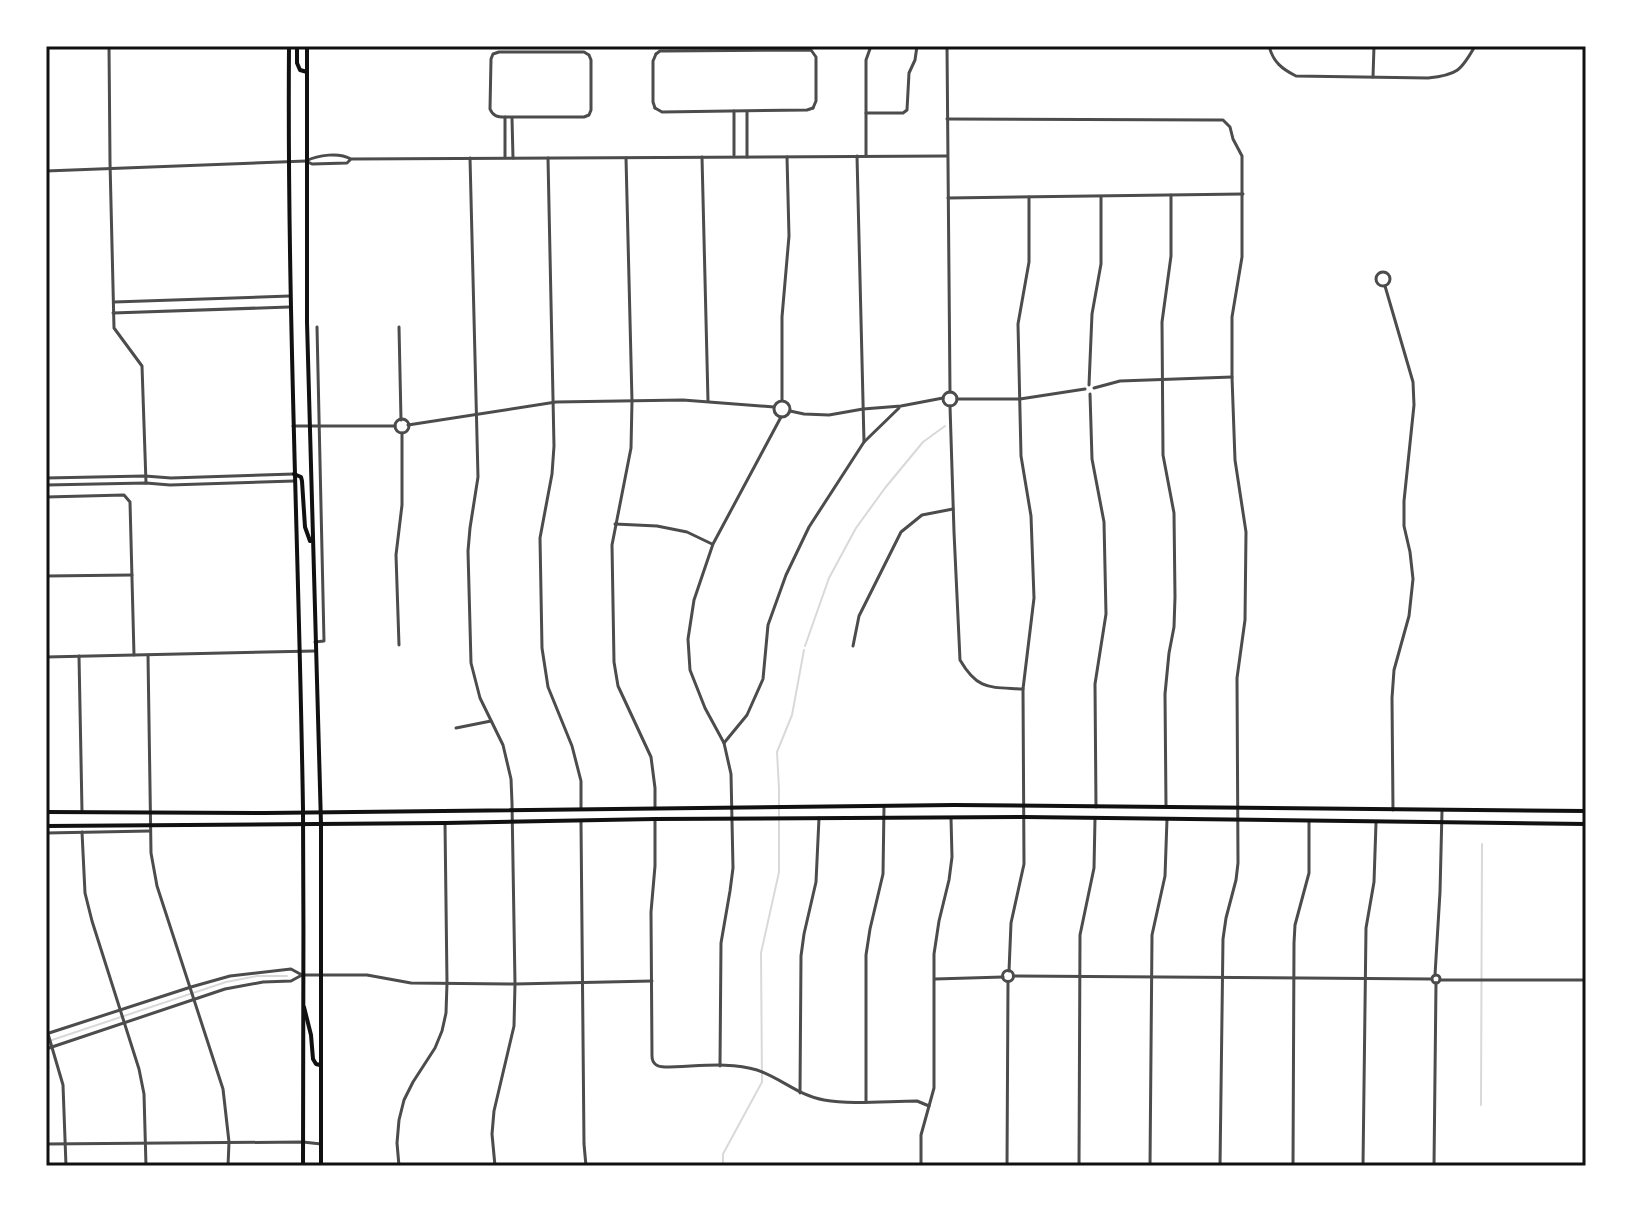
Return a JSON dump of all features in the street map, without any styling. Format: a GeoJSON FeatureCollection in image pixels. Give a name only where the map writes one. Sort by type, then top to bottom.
{"type":"FeatureCollection","features":[{"type":"Feature","properties":{"kind":"main road"},"geometry":{"type":"LineString","coordinates":[[289,46],[290,307],[303,811],[303,1166]]}},
{"type":"Feature","properties":{"kind":"main road"},"geometry":{"type":"LineString","coordinates":[[297,46],[298,66],[301,71],[307,72]]}},
{"type":"Feature","properties":{"kind":"main road"},"geometry":{"type":"LineString","coordinates":[[307,46],[310,426],[321,824],[321,1166]]}},
{"type":"Feature","properties":{"kind":"main road"},"geometry":{"type":"LineString","coordinates":[[294,474],[298,474],[302,481],[305,527],[313,547]]}},
{"type":"Feature","properties":{"kind":"main road"},"geometry":{"type":"LineString","coordinates":[[46,812],[265,813],[884,806],[1586,811]]}},
{"type":"Feature","properties":{"kind":"main road"},"geometry":{"type":"LineString","coordinates":[[46,826],[151,828],[655,819],[1024,817],[1586,824]]}},
{"type":"Feature","properties":{"kind":"main road"},"geometry":{"type":"LineString","coordinates":[[303,1001],[313,1059],[321,1065]]}},
{"type":"Feature","properties":{"kind":"street"},"geometry":{"type":"LineString","coordinates":[[109,46],[114,328],[142,366],[146,483]]}},
{"type":"Feature","properties":{"kind":"street"},"geometry":{"type":"LineString","coordinates":[[866,156],[866,60],[871,46]]}},
{"type":"Feature","properties":{"kind":"street"},"geometry":{"type":"LineString","coordinates":[[866,113],[903,113],[907,110],[909,73],[917,46]]}},
{"type":"Feature","properties":{"kind":"street"},"geometry":{"type":"LineString","coordinates":[[947,46],[950,392]]}},
{"type":"Feature","properties":{"kind":"street"},"geometry":{"type":"LineString","coordinates":[[1269,46],[1278,65],[1296,76],[1428,78],[1449,76],[1464,65],[1475,46]]}},
{"type":"Feature","properties":{"kind":"street"},"geometry":{"type":"LineString","coordinates":[[1373,77],[1374,46]]}},
{"type":"Feature","properties":{"kind":"street"},"geometry":{"type":"LineString","coordinates":[[653,49],[656,54]]}},
{"type":"Feature","properties":{"kind":"street"},"geometry":{"type":"LineString","coordinates":[[814,50],[815,110],[654,110],[653,59],[656,54],[660,51],[814,50]]}},
{"type":"Feature","properties":{"kind":"street"},"geometry":{"type":"LineString","coordinates":[[584,52],[589,55],[589,115],[505,117],[497,117],[490,109],[493,54],[584,52]]}},
{"type":"Feature","properties":{"kind":"street"},"geometry":{"type":"LineString","coordinates":[[734,111],[734,157]]}},
{"type":"Feature","properties":{"kind":"street"},"geometry":{"type":"LineString","coordinates":[[747,111],[747,157]]}},
{"type":"Feature","properties":{"kind":"street"},"geometry":{"type":"LineString","coordinates":[[505,117],[505,158]]}},
{"type":"Feature","properties":{"kind":"street"},"geometry":{"type":"LineString","coordinates":[[512,117],[513,158]]}},
{"type":"Feature","properties":{"kind":"street"},"geometry":{"type":"LineString","coordinates":[[947,119],[1218,120],[1228,124],[1242,156],[1242,257],[1232,317],[1232,377],[1235,460],[1246,532],[1245,620],[1237,678],[1236,880],[1223,939],[1220,1166]]}},
{"type":"Feature","properties":{"kind":"street"},"geometry":{"type":"LineString","coordinates":[[1228,124],[1232,119]]}},
{"type":"Feature","properties":{"kind":"street"},"geometry":{"type":"LineString","coordinates":[[46,171],[288,163],[306,161],[315,156],[345,156],[351,159],[947,156]]}},
{"type":"Feature","properties":{"kind":"street"},"geometry":{"type":"LineString","coordinates":[[857,156],[864,442]]}},
{"type":"Feature","properties":{"kind":"street"},"geometry":{"type":"LineString","coordinates":[[626,157],[631,448],[612,545],[614,662],[618,686],[651,757],[655,808]]}},
{"type":"Feature","properties":{"kind":"street"},"geometry":{"type":"LineString","coordinates":[[702,157],[708,401]]}},
{"type":"Feature","properties":{"kind":"street"},"geometry":{"type":"LineString","coordinates":[[782,400],[782,317],[789,236],[787,157]]}},
{"type":"Feature","properties":{"kind":"street"},"geometry":{"type":"LineString","coordinates":[[470,158],[478,477],[468,551],[471,663],[480,698],[503,745],[511,779],[512,811],[514,1026],[494,1111],[492,1134],[495,1166]]}},
{"type":"Feature","properties":{"kind":"street"},"geometry":{"type":"LineString","coordinates":[[548,158],[553,460],[540,538],[542,648],[548,687],[572,746],[581,781],[581,809]]}},
{"type":"Feature","properties":{"kind":"street"},"geometry":{"type":"LineString","coordinates":[[306,161],[312,164],[347,163],[351,159]]}},
{"type":"Feature","properties":{"kind":"street"},"geometry":{"type":"LineString","coordinates":[[948,198],[1243,194]]}},
{"type":"Feature","properties":{"kind":"street"},"geometry":{"type":"LineString","coordinates":[[1166,806],[1165,694],[1175,597],[1174,513],[1163,455],[1162,322],[1171,256],[1171,195]]}},
{"type":"Feature","properties":{"kind":"street"},"geometry":{"type":"LineString","coordinates":[[957,399],[1020,399],[1085,389],[1089,385],[1092,314],[1101,264],[1101,196]]}},
{"type":"Feature","properties":{"kind":"street"},"geometry":{"type":"LineString","coordinates":[[1029,197],[1029,262],[1018,324],[1021,456],[1031,516],[1034,598],[1023,689],[1024,864],[1011,923],[1009,971],[1014,976],[1586,980]]}},
{"type":"Feature","properties":{"kind":"street"},"geometry":{"type":"LineString","coordinates":[[1385,286],[1413,382],[1414,405],[1404,501],[1404,526],[1413,579],[1409,616],[1394,670],[1393,810]]}},
{"type":"Feature","properties":{"kind":"street"},"geometry":{"type":"LineString","coordinates":[[113,302],[290,296]]}},
{"type":"Feature","properties":{"kind":"street"},"geometry":{"type":"LineString","coordinates":[[113,313],[290,307]]}},
{"type":"Feature","properties":{"kind":"street"},"geometry":{"type":"LineString","coordinates":[[315,642],[324,641],[317,327]]}},
{"type":"Feature","properties":{"kind":"street"},"geometry":{"type":"LineString","coordinates":[[399,327],[401,420]]}},
{"type":"Feature","properties":{"kind":"street"},"geometry":{"type":"LineString","coordinates":[[1089,385],[1094,388],[1120,381],[1232,377]]}},
{"type":"Feature","properties":{"kind":"street"},"geometry":{"type":"LineString","coordinates":[[1094,388],[1090,394],[1092,459],[1104,522],[1106,606],[1095,684],[1096,807]]}},
{"type":"Feature","properties":{"kind":"street"},"geometry":{"type":"LineString","coordinates":[[1085,389],[1090,394]]}},
{"type":"Feature","properties":{"kind":"street"},"geometry":{"type":"LineString","coordinates":[[790,411],[829,415],[901,406],[943,398],[950,392]]}},
{"type":"Feature","properties":{"kind":"street"},"geometry":{"type":"LineString","coordinates":[[950,392],[957,399]]}},
{"type":"Feature","properties":{"kind":"street"},"geometry":{"type":"LineString","coordinates":[[943,398],[945,404],[950,406]]}},
{"type":"Feature","properties":{"kind":"street"},"geometry":{"type":"LineString","coordinates":[[950,406],[957,399]]}},
{"type":"Feature","properties":{"kind":"street"},"geometry":{"type":"LineString","coordinates":[[782,400],[790,405],[790,411],[787,416],[781,417],[775,413],[774,407],[782,400]]}},
{"type":"Feature","properties":{"kind":"street"},"geometry":{"type":"LineString","coordinates":[[408,425],[553,403],[708,401],[774,407]]}},
{"type":"Feature","properties":{"kind":"street"},"geometry":{"type":"LineString","coordinates":[[724,743],[747,715],[763,679],[768,625],[786,575],[809,527],[864,442],[901,406]]}},
{"type":"Feature","properties":{"kind":"street"},"geometry":{"type":"LineString","coordinates":[[950,406],[960,660],[976,681],[988,687],[1023,689]]}},
{"type":"Feature","properties":{"kind":"street"},"geometry":{"type":"LineString","coordinates":[[720,1066],[720,958],[733,868],[731,774],[724,743],[705,708],[690,670],[688,639],[694,600],[713,544],[781,417]]}},
{"type":"Feature","properties":{"kind":"street"},"geometry":{"type":"LineString","coordinates":[[401,420],[408,425]]}},
{"type":"Feature","properties":{"kind":"street"},"geometry":{"type":"LineString","coordinates":[[395,426],[401,420]]}},
{"type":"Feature","properties":{"kind":"street"},"geometry":{"type":"LineString","coordinates":[[402,433],[408,425]]}},
{"type":"Feature","properties":{"kind":"street"},"geometry":{"type":"LineString","coordinates":[[293,426],[395,426]]}},
{"type":"Feature","properties":{"kind":"street"},"geometry":{"type":"LineString","coordinates":[[395,426],[402,433]]}},
{"type":"Feature","properties":{"kind":"street"},"geometry":{"type":"LineString","coordinates":[[399,645],[396,555],[402,505],[402,433]]}},
{"type":"Feature","properties":{"kind":"street"},"geometry":{"type":"LineString","coordinates":[[46,478],[294,474]]}},
{"type":"Feature","properties":{"kind":"street"},"geometry":{"type":"LineString","coordinates":[[240,476],[240,483]]}},
{"type":"Feature","properties":{"kind":"street"},"geometry":{"type":"LineString","coordinates":[[87,477],[87,484]]}},
{"type":"Feature","properties":{"kind":"street"},"geometry":{"type":"LineString","coordinates":[[46,485],[294,481]]}},
{"type":"Feature","properties":{"kind":"street"},"geometry":{"type":"LineString","coordinates":[[46,497],[124,495],[130,502],[134,655]]}},
{"type":"Feature","properties":{"kind":"street"},"geometry":{"type":"LineString","coordinates":[[853,646],[859,616],[901,532],[922,515],[953,509]]}},
{"type":"Feature","properties":{"kind":"street"},"geometry":{"type":"LineString","coordinates":[[615,524],[673,529],[713,544]]}},
{"type":"Feature","properties":{"kind":"street"},"geometry":{"type":"LineString","coordinates":[[46,576],[132,575]]}},
{"type":"Feature","properties":{"kind":"street"},"geometry":{"type":"LineString","coordinates":[[46,657],[315,651]]}},
{"type":"Feature","properties":{"kind":"street"},"geometry":{"type":"LineString","coordinates":[[148,655],[151,853],[157,886],[223,1089],[229,1142],[228,1166]]}},
{"type":"Feature","properties":{"kind":"street"},"geometry":{"type":"LineString","coordinates":[[79,656],[82,811]]}},
{"type":"Feature","properties":{"kind":"street"},"geometry":{"type":"LineString","coordinates":[[456,728],[491,721]]}},
{"type":"Feature","properties":{"kind":"street"},"geometry":{"type":"LineString","coordinates":[[866,1101],[866,955],[883,874],[884,806]]}},
{"type":"Feature","properties":{"kind":"street"},"geometry":{"type":"LineString","coordinates":[[1433,977],[1440,892],[1442,810]]}},
{"type":"Feature","properties":{"kind":"street"},"geometry":{"type":"LineString","coordinates":[[800,1093],[801,956],[816,882],[819,818]]}},
{"type":"Feature","properties":{"kind":"street"},"geometry":{"type":"LineString","coordinates":[[921,1166],[921,1135],[934,1088],[933,979],[937,932],[952,857],[951,818]]}},
{"type":"Feature","properties":{"kind":"street"},"geometry":{"type":"LineString","coordinates":[[655,819],[651,912],[652,1060],[659,1067],[755,1069],[800,1093],[826,1101],[917,1101],[929,1106]]}},
{"type":"Feature","properties":{"kind":"street"},"geometry":{"type":"LineString","coordinates":[[1079,1166],[1080,935],[1094,868],[1095,819]]}},
{"type":"Feature","properties":{"kind":"street"},"geometry":{"type":"LineString","coordinates":[[1150,1166],[1152,935],[1165,876],[1167,819]]}},
{"type":"Feature","properties":{"kind":"street"},"geometry":{"type":"LineString","coordinates":[[581,820],[586,1166]]}},
{"type":"Feature","properties":{"kind":"street"},"geometry":{"type":"LineString","coordinates":[[1363,1166],[1366,928],[1374,882],[1376,821]]}},
{"type":"Feature","properties":{"kind":"street"},"geometry":{"type":"LineString","coordinates":[[1293,1166],[1295,925],[1309,873],[1309,822]]}},
{"type":"Feature","properties":{"kind":"street"},"geometry":{"type":"LineString","coordinates":[[399,1166],[397,1143],[404,1100],[435,1048],[446,1013],[445,823]]}},
{"type":"Feature","properties":{"kind":"street"},"geometry":{"type":"LineString","coordinates":[[46,833],[151,828]]}},
{"type":"Feature","properties":{"kind":"street"},"geometry":{"type":"LineString","coordinates":[[82,832],[85,893],[144,1094],[146,1166]]}},
{"type":"Feature","properties":{"kind":"street"},"geometry":{"type":"LineString","coordinates":[[47,1034],[191,987],[268,970],[291,969],[302,975],[367,975],[411,983],[652,981]]}},
{"type":"Feature","properties":{"kind":"street"},"geometry":{"type":"LineString","coordinates":[[1003,977],[1009,971]]}},
{"type":"Feature","properties":{"kind":"street"},"geometry":{"type":"LineString","coordinates":[[46,1049],[239,985],[291,981],[302,975]]}},
{"type":"Feature","properties":{"kind":"street"},"geometry":{"type":"LineString","coordinates":[[1008,982],[1014,976]]}},
{"type":"Feature","properties":{"kind":"street"},"geometry":{"type":"LineString","coordinates":[[933,979],[1003,977]]}},
{"type":"Feature","properties":{"kind":"street"},"geometry":{"type":"LineString","coordinates":[[1003,977],[1008,982]]}},
{"type":"Feature","properties":{"kind":"street"},"geometry":{"type":"LineString","coordinates":[[1434,1166],[1438,981]]}},
{"type":"Feature","properties":{"kind":"street"},"geometry":{"type":"LineString","coordinates":[[1007,1166],[1008,982]]}},
{"type":"Feature","properties":{"kind":"street"},"geometry":{"type":"LineString","coordinates":[[46,1027],[63,1085],[66,1166]]}},
{"type":"Feature","properties":{"kind":"street"},"geometry":{"type":"LineString","coordinates":[[46,1144],[321,1144]]}},
{"type":"Feature","properties":{"kind":"waterway"},"geometry":{"type":"LineString","coordinates":[[805,646],[829,578],[856,528],[923,442],[945,426]]}},
{"type":"Feature","properties":{"kind":"waterway"},"geometry":{"type":"LineString","coordinates":[[723,1166],[723,1154],[762,1082],[761,953],[779,872],[777,752],[792,715],[804,650]]}},
{"type":"Feature","properties":{"kind":"waterway"},"geometry":{"type":"LineString","coordinates":[[1481,1105],[1482,844]]}},
{"type":"Feature","properties":{"kind":"waterway"},"geometry":{"type":"LineString","coordinates":[[46,1042],[226,982],[257,976],[287,976]]}}]}
